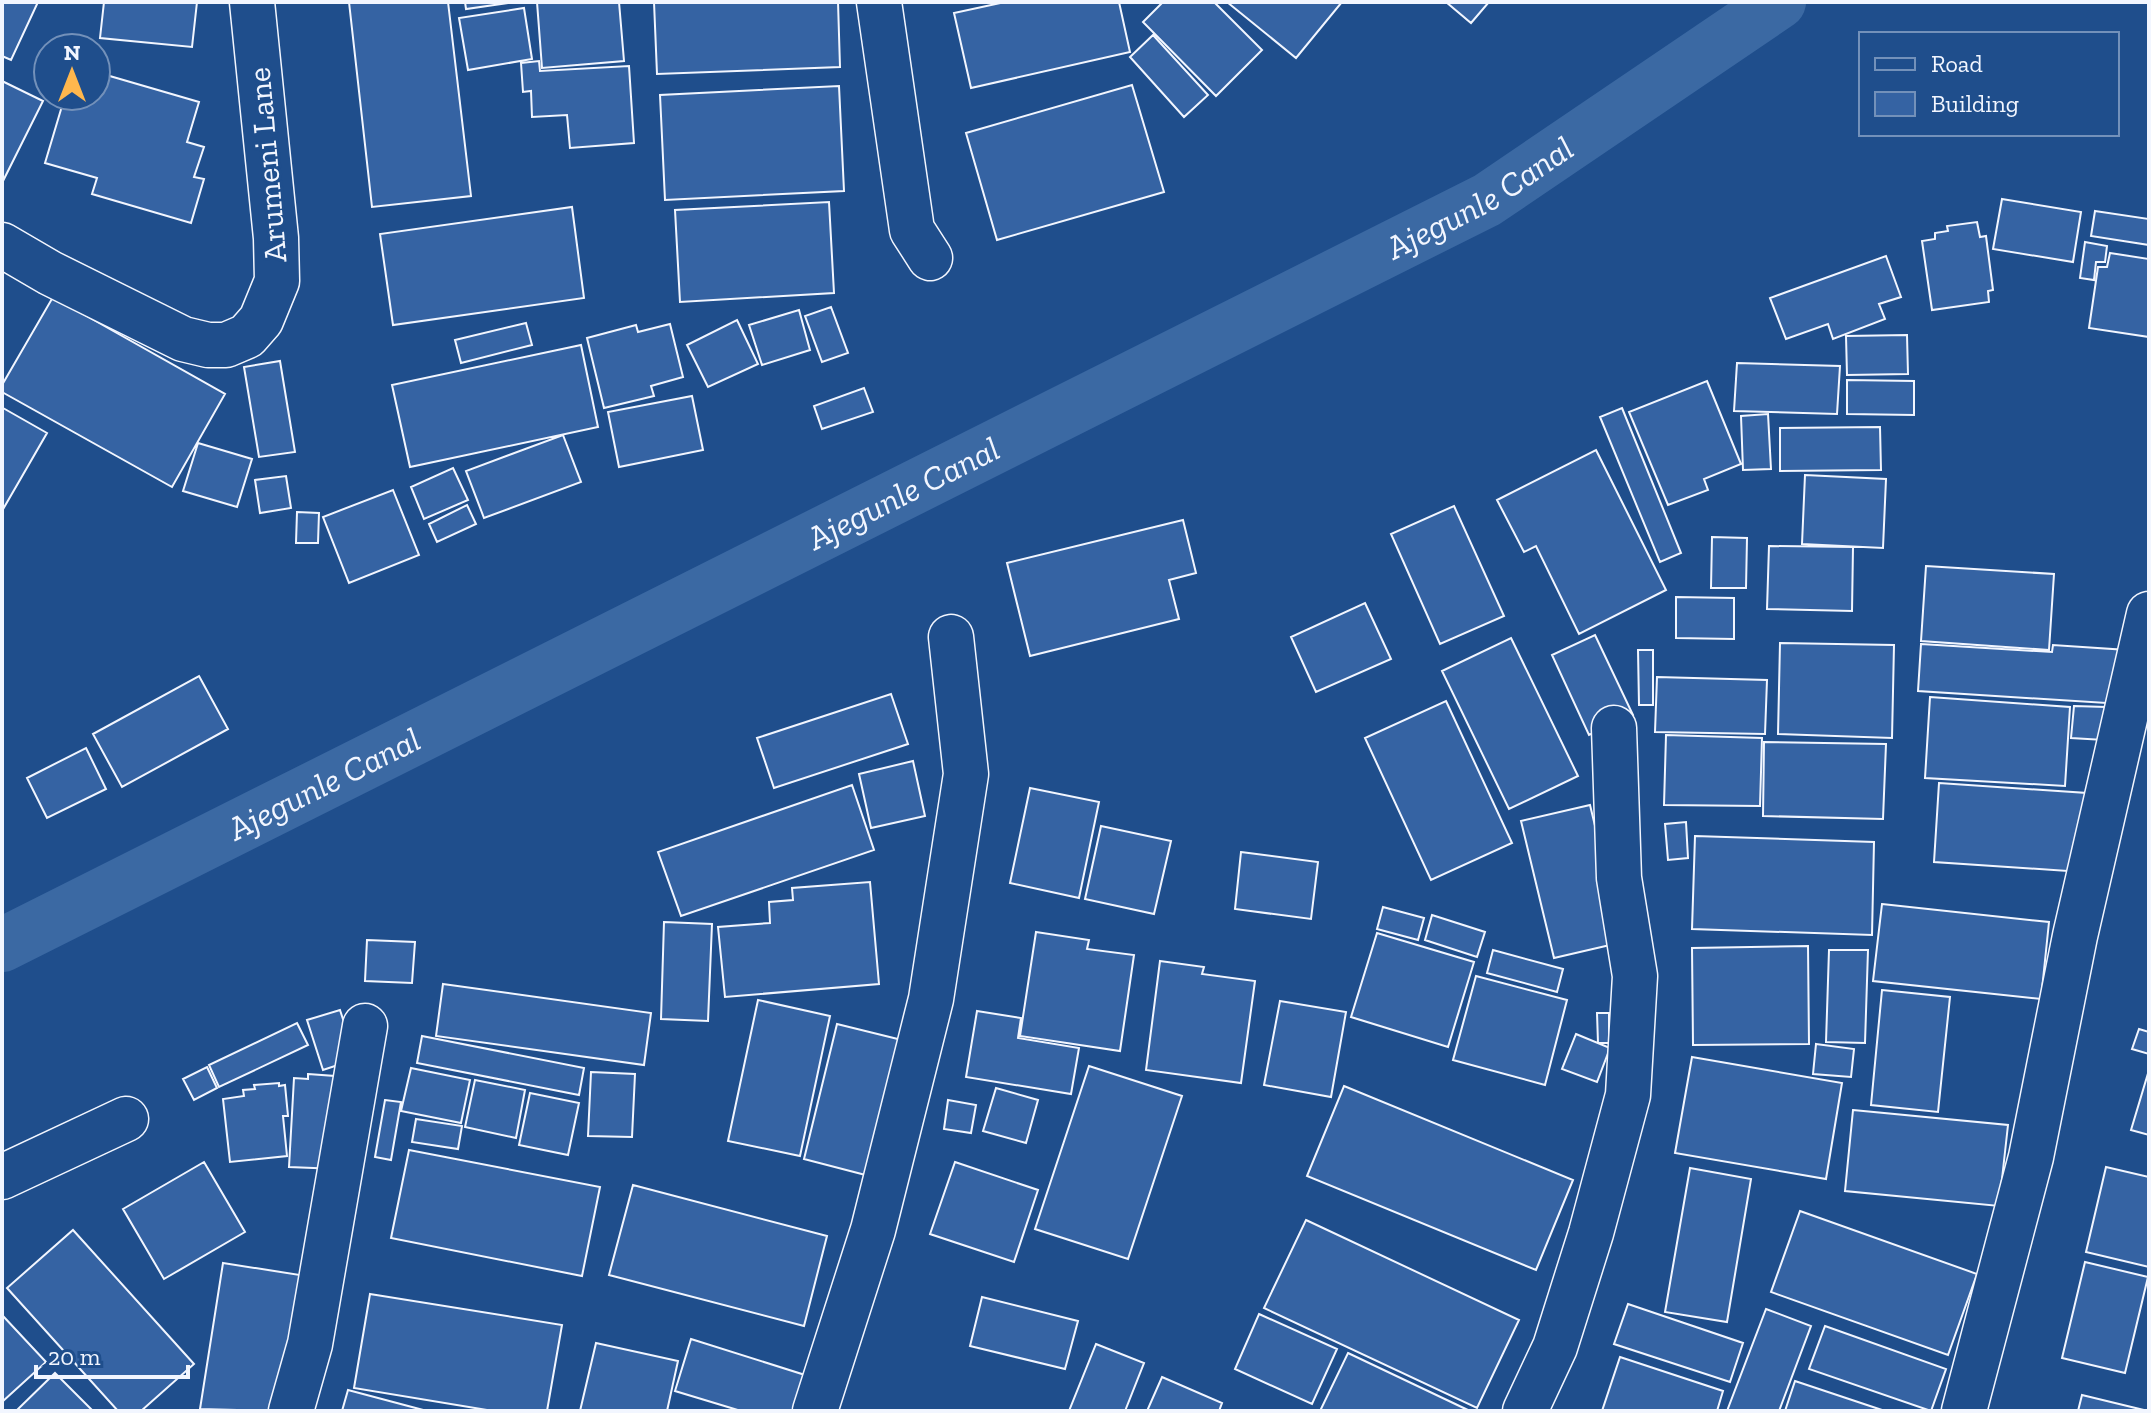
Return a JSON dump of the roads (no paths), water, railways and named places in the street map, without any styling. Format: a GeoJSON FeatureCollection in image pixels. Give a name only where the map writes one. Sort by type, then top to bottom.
{"type":"FeatureCollection","features":[{"type":"Feature","properties":{"kind":"street","name":"Arumeni Lane"},"geometry":{"type":"LineString","coordinates":[[2,245],[50,273],[183,339],[208,345],[226,345],[247,336],[261,320],[277,281],[276,238],[252,2]]}},
{"type":"Feature","properties":{"kind":"street"},"geometry":{"type":"LineString","coordinates":[[879,2],[912,230],[930,258]]}},
{"type":"Feature","properties":{"kind":"street"},"geometry":{"type":"LineString","coordinates":[[1964,1411],[2031,1157],[2075,936],[2149,614]]}},
{"type":"Feature","properties":{"kind":"street"},"geometry":{"type":"LineString","coordinates":[[815,1411],[873,1230],[931,999],[966,774],[951,637]]}},
{"type":"Feature","properties":{"kind":"street"},"geometry":{"type":"LineString","coordinates":[[1525,1411],[1555,1347],[1591,1233],[1628,1095],[1635,976],[1619,878],[1614,728]]}},
{"type":"Feature","properties":{"kind":"street"},"geometry":{"type":"LineString","coordinates":[[291,1411],[310,1344],[365,1026]]}},
{"type":"Feature","properties":{"kind":"street"},"geometry":{"type":"LineString","coordinates":[[2,1177],[126,1119]]}},
{"type":"Feature","properties":{"kind":"waterway","name":"Ajegunle Canal"},"geometry":{"type":"LineString","coordinates":[[2,945],[1487,200],[1779,2]]}}]}
